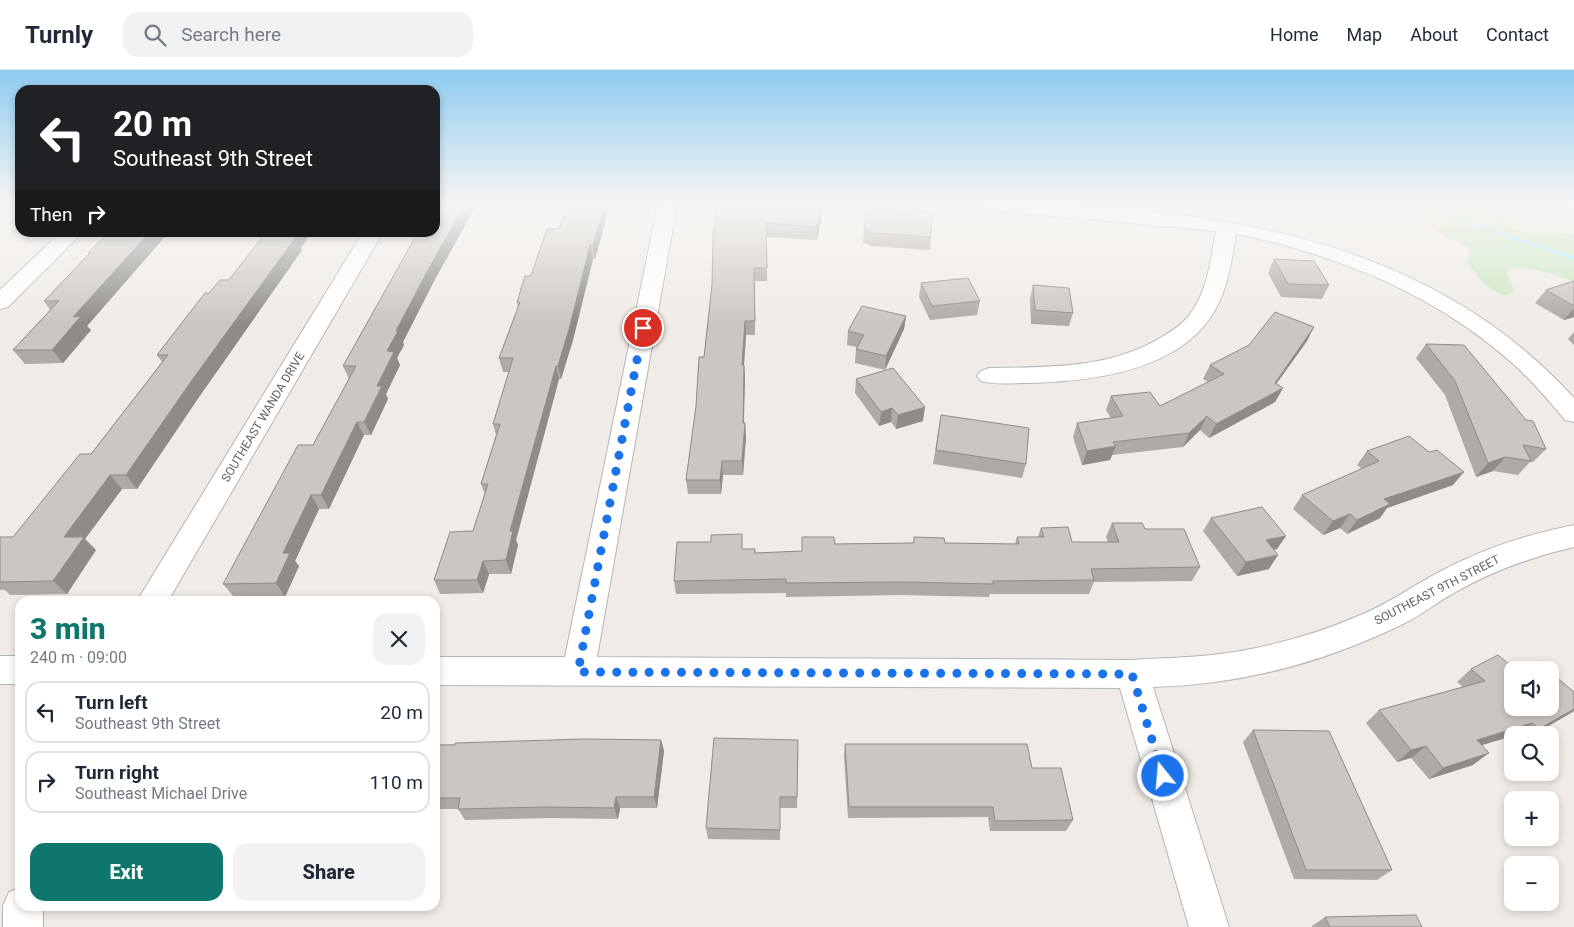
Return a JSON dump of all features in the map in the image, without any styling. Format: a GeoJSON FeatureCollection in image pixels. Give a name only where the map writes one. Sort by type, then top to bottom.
{"type":"FeatureCollection","features":[{"type":"Feature","properties":{"kind":"street"},"geometry":{"type":"LineString","coordinates":[[0,302],[60,244]]}},
{"type":"Feature","properties":{"kind":"street","name":"SOUTHEAST WANDA DRIVE"},"geometry":{"type":"LineString","coordinates":[[155,596],[366,244]]}},
{"type":"Feature","properties":{"kind":"street"},"geometry":{"type":"LineString","coordinates":[[578,672],[659,244]]}},
{"type":"Feature","properties":{"kind":"street"},"geometry":{"type":"LineString","coordinates":[[989,376],[1069,373],[1101,369],[1130,362],[1156,351],[1190,328],[1202,315],[1210,299],[1223,244]]}},
{"type":"Feature","properties":{"kind":"street"},"geometry":{"type":"LineString","coordinates":[[1303,244],[1331,252],[1425,292],[1474,322],[1511,350],[1544,380],[1574,414]]}},
{"type":"Feature","properties":{"kind":"street","name":"SOUTHEAST 9TH STREET"},"geometry":{"type":"LineString","coordinates":[[440,672],[1132,674],[1204,670],[1302,651],[1338,638],[1397,613],[1442,585],[1499,557],[1574,536]]}},
{"type":"Feature","properties":{"kind":"street"},"geometry":{"type":"LineString","coordinates":[[0,670],[15,670]]}},
{"type":"Feature","properties":{"kind":"street"},"geometry":{"type":"LineString","coordinates":[[1132,674],[1209,927]]}},
{"type":"Feature","properties":{"kind":"street"},"geometry":{"type":"LineString","coordinates":[[23,911],[23,927]]}},
{"type":"Feature","properties":{"kind":"green space"},"geometry":{"type":"Polygon","coordinates":[[[1462,244],[1574,244],[1574,282],[1534,269],[1509,268],[1507,275],[1515,291],[1504,296],[1487,286],[1475,273],[1467,261],[1470,252],[1467,246],[1462,244]]]}},
{"type":"Feature","properties":{"kind":"building"},"geometry":{"type":"Polygon","coordinates":[[[97,244],[139,244],[73,317],[81,316],[52,350],[13,350],[59,301],[44,301],[90,253],[88,253],[97,244]]]}},
{"type":"Feature","properties":{"kind":"building"},"geometry":{"type":"Polygon","coordinates":[[[257,244],[291,244],[126,475],[110,475],[64,537],[84,537],[53,581],[0,582],[0,537],[13,537],[80,454],[91,454],[168,355],[157,355],[205,293],[209,293],[220,280],[229,280],[257,244]]]}},
{"type":"Feature","properties":{"kind":"building"},"geometry":{"type":"Polygon","coordinates":[[[411,244],[443,244],[387,351],[394,352],[377,386],[382,386],[364,422],[357,422],[321,495],[311,495],[283,553],[290,553],[276,583],[223,584],[298,445],[313,445],[356,366],[343,366],[411,244]]]}},
{"type":"Feature","properties":{"kind":"building"},"geometry":{"type":"Polygon","coordinates":[[[542,244],[593,244],[590,245],[570,326],[558,366],[556,366],[510,531],[513,531],[506,560],[483,561],[477,580],[434,580],[450,532],[473,531],[488,484],[481,484],[500,424],[493,424],[513,358],[499,358],[520,302],[517,302],[525,276],[531,276],[542,244]]]}},
{"type":"Feature","properties":{"kind":"building"},"geometry":{"type":"Polygon","coordinates":[[[713,244],[766,244],[767,268],[754,268],[755,321],[745,321],[742,365],[744,365],[743,423],[745,423],[742,461],[722,461],[720,480],[686,480],[696,406],[699,357],[704,357],[712,285],[713,244]]]}},
{"type":"Feature","properties":{"kind":"building"},"geometry":{"type":"Polygon","coordinates":[[[1274,259],[1314,261],[1329,285],[1288,284],[1274,259]]]}},
{"type":"Feature","properties":{"kind":"building"},"geometry":{"type":"Polygon","coordinates":[[[968,278],[980,301],[932,306],[921,283],[968,278]]]}},
{"type":"Feature","properties":{"kind":"building"},"geometry":{"type":"Polygon","coordinates":[[[1574,281],[1574,306],[1546,290],[1574,281]]]}},
{"type":"Feature","properties":{"kind":"building"},"geometry":{"type":"Polygon","coordinates":[[[1033,285],[1069,288],[1073,313],[1035,310],[1033,285]]]}},
{"type":"Feature","properties":{"kind":"building"},"geometry":{"type":"Polygon","coordinates":[[[862,306],[906,316],[886,356],[856,349],[864,335],[848,331],[862,306]]]}},
{"type":"Feature","properties":{"kind":"building"},"geometry":{"type":"Polygon","coordinates":[[[1275,312],[1314,327],[1275,383],[1283,388],[1216,424],[1207,416],[1189,433],[1113,442],[1116,446],[1087,451],[1077,423],[1123,416],[1111,396],[1150,392],[1160,406],[1224,374],[1210,365],[1249,345],[1275,312]]]}},
{"type":"Feature","properties":{"kind":"building"},"geometry":{"type":"Polygon","coordinates":[[[1426,344],[1464,345],[1526,420],[1533,421],[1546,449],[1523,445],[1531,461],[1505,457],[1488,463],[1455,381],[1426,344]]]}},
{"type":"Feature","properties":{"kind":"building"},"geometry":{"type":"Polygon","coordinates":[[[893,368],[925,407],[898,415],[892,408],[881,412],[856,379],[893,368]]]}},
{"type":"Feature","properties":{"kind":"building"},"geometry":{"type":"Polygon","coordinates":[[[941,415],[1029,428],[1026,464],[936,450],[941,415]]]}},
{"type":"Feature","properties":{"kind":"building"},"geometry":{"type":"Polygon","coordinates":[[[1409,436],[1429,452],[1437,450],[1464,472],[1384,499],[1390,504],[1357,520],[1350,514],[1333,521],[1302,495],[1379,461],[1367,451],[1409,436]]]}},
{"type":"Feature","properties":{"kind":"building"},"geometry":{"type":"Polygon","coordinates":[[[1262,507],[1286,536],[1266,540],[1278,555],[1246,562],[1211,518],[1262,507]]]}},
{"type":"Feature","properties":{"kind":"building"},"geometry":{"type":"Polygon","coordinates":[[[1112,523],[1142,523],[1145,529],[1184,529],[1200,567],[1091,569],[1094,580],[993,581],[993,584],[902,582],[786,583],[786,579],[674,581],[677,542],[711,542],[711,535],[742,534],[742,549],[755,549],[755,553],[802,551],[802,537],[834,537],[835,544],[914,543],[914,537],[944,538],[945,543],[1019,544],[1017,537],[1044,537],[1041,528],[1068,527],[1072,542],[1119,542],[1112,523]]]}},
{"type":"Feature","properties":{"kind":"building"},"geometry":{"type":"Polygon","coordinates":[[[1498,655],[1505,661],[1504,716],[1559,716],[1559,680],[1574,692],[1574,709],[1544,726],[1536,726],[1532,723],[1522,726],[1504,726],[1504,732],[1477,740],[1489,753],[1443,768],[1426,746],[1411,750],[1379,710],[1485,681],[1471,669],[1498,655]]]}},
{"type":"Feature","properties":{"kind":"building"},"geometry":{"type":"Polygon","coordinates":[[[1253,730],[1329,731],[1392,870],[1306,870],[1253,730]]]}},
{"type":"Feature","properties":{"kind":"building"},"geometry":{"type":"Polygon","coordinates":[[[714,738],[798,740],[797,797],[780,797],[780,830],[706,828],[714,738]]]}},
{"type":"Feature","properties":{"kind":"building"},"geometry":{"type":"Polygon","coordinates":[[[584,739],[661,740],[654,797],[616,797],[614,808],[458,809],[460,798],[440,798],[440,745],[455,745],[455,743],[584,739]]]}},
{"type":"Feature","properties":{"kind":"building"},"geometry":{"type":"Polygon","coordinates":[[[845,744],[1027,744],[1032,768],[1061,768],[1073,820],[995,821],[993,807],[849,807],[845,744]]]}},
{"type":"Feature","properties":{"kind":"building"},"geometry":{"type":"Polygon","coordinates":[[[1416,915],[1422,927],[1330,927],[1325,917],[1416,915]]]}},
{"type":"Feature","properties":{"kind":"waterway"},"geometry":{"type":"LineString","coordinates":[[1531,244],[1574,258]]}},
{"type":"Feature","properties":{"kind":"route"},"geometry":{"type":"LineString","coordinates":[[643,328],[578,672],[1132,674],[1163,776]]}}]}
